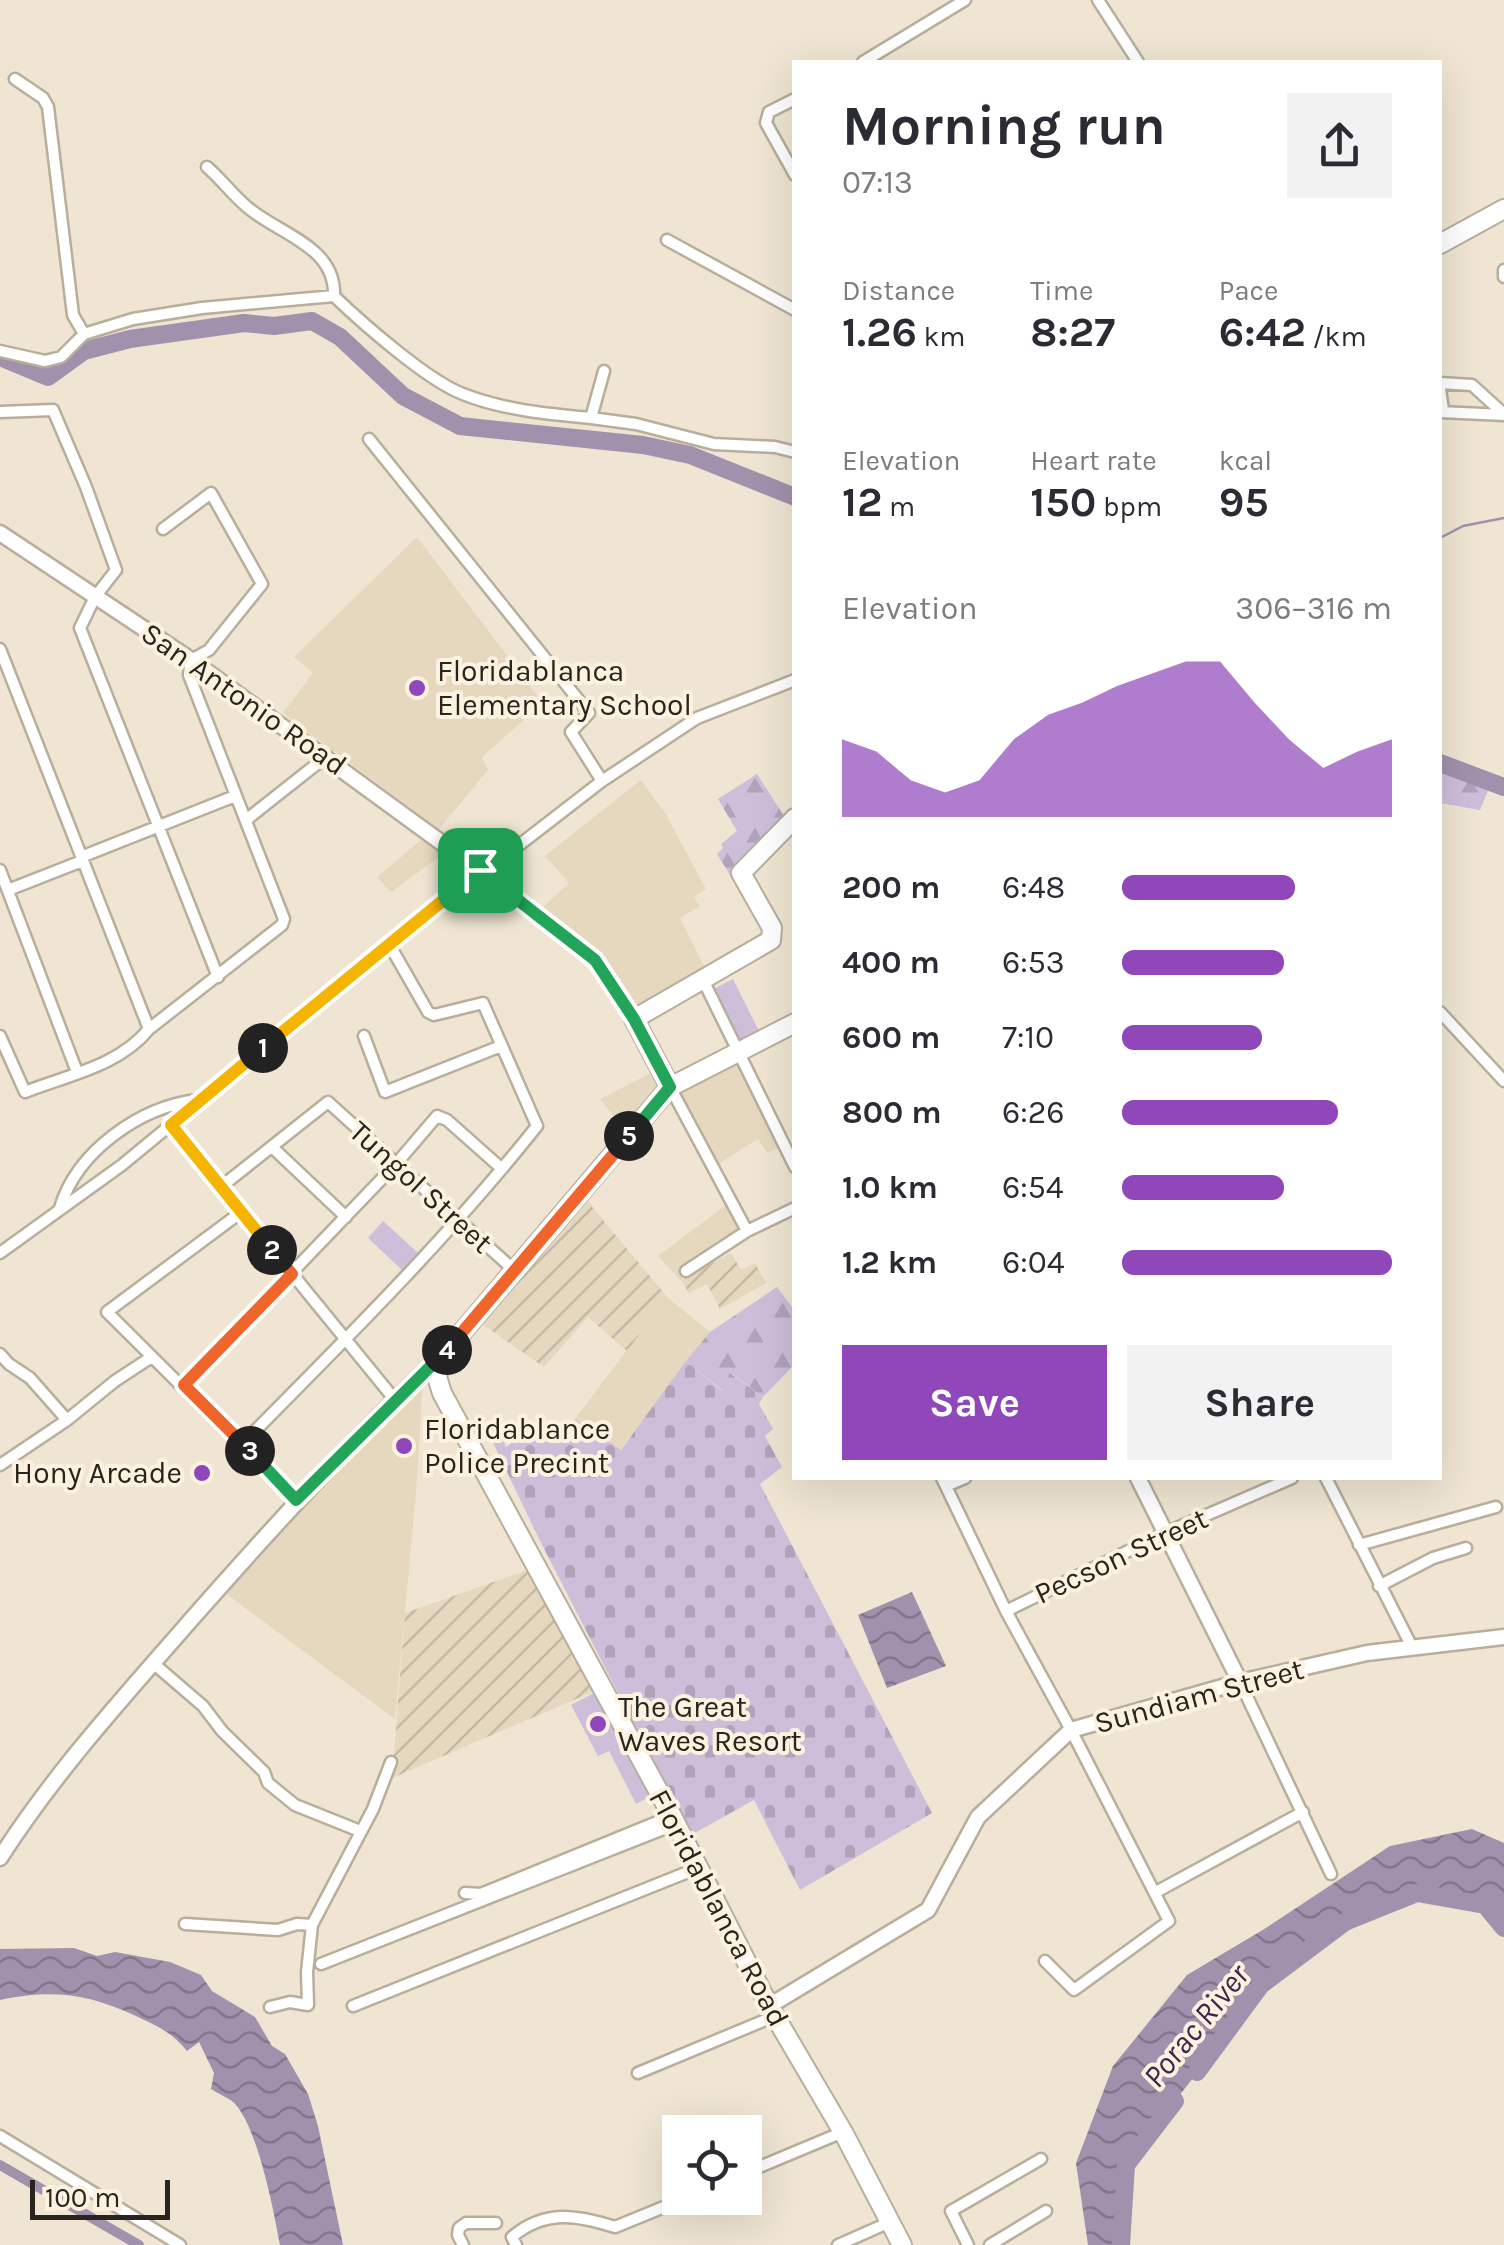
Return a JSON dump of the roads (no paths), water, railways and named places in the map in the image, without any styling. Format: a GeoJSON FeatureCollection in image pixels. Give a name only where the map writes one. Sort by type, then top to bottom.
{"type":"FeatureCollection","features":[{"type":"Feature","properties":{"kind":"main road"},"geometry":{"type":"LineString","coordinates":[[1442,243],[1504,210]]}},
{"type":"Feature","properties":{"kind":"main road"},"geometry":{"type":"LineString","coordinates":[[670,1087],[634,1019],[768,944],[772,928],[740,873],[792,821]]}},
{"type":"Feature","properties":{"kind":"main road"},"geometry":{"type":"LineString","coordinates":[[442,1356],[670,1087],[792,1024]]}},
{"type":"Feature","properties":{"kind":"main road","name":"Floridablanca Road"},"geometry":{"type":"LineString","coordinates":[[442,1356],[437,1378],[442,1393],[674,1820],[772,2011],[844,2132],[902,2245]]}},
{"type":"Feature","properties":{"kind":"street"},"geometry":{"type":"LineString","coordinates":[[866,60],[965,0]]}},
{"type":"Feature","properties":{"kind":"street"},"geometry":{"type":"LineString","coordinates":[[1098,0],[1137,60]]}},
{"type":"Feature","properties":{"kind":"street"},"geometry":{"type":"LineString","coordinates":[[15,79],[48,107],[73,315],[84,334]]}},
{"type":"Feature","properties":{"kind":"street"},"geometry":{"type":"LineString","coordinates":[[792,100],[769,112],[766,123],[792,170]]}},
{"type":"Feature","properties":{"kind":"street"},"geometry":{"type":"LineString","coordinates":[[206,167],[230,186],[245,206],[317,253],[335,280],[334,296]]}},
{"type":"Feature","properties":{"kind":"street"},"geometry":{"type":"LineString","coordinates":[[667,240],[792,308]]}},
{"type":"Feature","properties":{"kind":"street"},"geometry":{"type":"LineString","coordinates":[[0,351],[45,362],[61,358],[84,334],[133,319],[202,308],[334,296],[391,346],[460,393],[522,410],[636,424],[714,444],[792,451]]}},
{"type":"Feature","properties":{"kind":"street"},"geometry":{"type":"LineString","coordinates":[[591,418],[604,371]]}},
{"type":"Feature","properties":{"kind":"street"},"geometry":{"type":"LineString","coordinates":[[1442,386],[1472,385],[1504,414]]}},
{"type":"Feature","properties":{"kind":"street"},"geometry":{"type":"LineString","coordinates":[[0,412],[53,410],[86,487],[116,570],[95,597],[80,628],[218,977]]}},
{"type":"Feature","properties":{"kind":"street"},"geometry":{"type":"LineString","coordinates":[[1442,411],[1504,414]]}},
{"type":"Feature","properties":{"kind":"street"},"geometry":{"type":"LineString","coordinates":[[368,439],[589,713],[571,732],[602,781]]}},
{"type":"Feature","properties":{"kind":"street"},"geometry":{"type":"LineString","coordinates":[[0,1036],[25,1092],[106,1064],[218,977],[284,919],[189,675],[191,660],[210,650],[262,584],[211,493],[163,528]]}},
{"type":"Feature","properties":{"kind":"street","name":"San Antonio Road"},"geometry":{"type":"LineString","coordinates":[[0,533],[191,660],[482,872],[595,960],[634,1019]]}},
{"type":"Feature","properties":{"kind":"street"},"geometry":{"type":"LineString","coordinates":[[0,649],[149,1029]]}},
{"type":"Feature","properties":{"kind":"street"},"geometry":{"type":"LineString","coordinates":[[0,1253],[122,1165],[389,944],[602,781],[698,718],[792,681]]}},
{"type":"Feature","properties":{"kind":"street"},"geometry":{"type":"LineString","coordinates":[[246,820],[327,756]]}},
{"type":"Feature","properties":{"kind":"street"},"geometry":{"type":"LineString","coordinates":[[8,890],[235,796]]}},
{"type":"Feature","properties":{"kind":"street"},"geometry":{"type":"LineString","coordinates":[[0,870],[77,1072]]}},
{"type":"Feature","properties":{"kind":"street"},"geometry":{"type":"LineString","coordinates":[[242,1443],[346,1340],[537,1126],[483,1004],[434,1015],[428,1012],[389,944]]}},
{"type":"Feature","properties":{"kind":"street"},"geometry":{"type":"LineString","coordinates":[[703,980],[792,1161]]}},
{"type":"Feature","properties":{"kind":"street"},"geometry":{"type":"LineString","coordinates":[[1442,1014],[1504,1081]]}},
{"type":"Feature","properties":{"kind":"street"},"geometry":{"type":"LineString","coordinates":[[364,1036],[385,1092],[501,1046]]}},
{"type":"Feature","properties":{"kind":"street"},"geometry":{"type":"LineString","coordinates":[[670,1087],[747,1231]]}},
{"type":"Feature","properties":{"kind":"street"},"geometry":{"type":"LineString","coordinates":[[60,1208],[66,1188],[129,1122],[168,1104],[198,1100]]}},
{"type":"Feature","properties":{"kind":"street","name":"Tungol Street"},"geometry":{"type":"LineString","coordinates":[[273,1148],[328,1102],[516,1271]]}},
{"type":"Feature","properties":{"kind":"street"},"geometry":{"type":"LineString","coordinates":[[184,1385],[396,1164],[437,1116],[447,1120],[501,1168]]}},
{"type":"Feature","properties":{"kind":"street"},"geometry":{"type":"LineString","coordinates":[[171,1125],[395,1400]]}},
{"type":"Feature","properties":{"kind":"street"},"geometry":{"type":"LineString","coordinates":[[222,1186],[273,1148],[346,1217]]}},
{"type":"Feature","properties":{"kind":"street"},"geometry":{"type":"LineString","coordinates":[[686,1271],[747,1231],[792,1209]]}},
{"type":"Feature","properties":{"kind":"street"},"geometry":{"type":"LineString","coordinates":[[240,1213],[107,1312],[296,1500]]}},
{"type":"Feature","properties":{"kind":"street"},"geometry":{"type":"LineString","coordinates":[[0,1354],[30,1378],[67,1420]]}},
{"type":"Feature","properties":{"kind":"street"},"geometry":{"type":"LineString","coordinates":[[0,1858],[84,1742],[296,1500],[442,1356]]}},
{"type":"Feature","properties":{"kind":"street"},"geometry":{"type":"LineString","coordinates":[[0,1465],[150,1358]]}},
{"type":"Feature","properties":{"kind":"street"},"geometry":{"type":"LineString","coordinates":[[1139,1480],[1331,1874]]}},
{"type":"Feature","properties":{"kind":"street","name":"Pecson Street"},"geometry":{"type":"LineString","coordinates":[[1006,1611],[1166,1533],[1287,1480]]}},
{"type":"Feature","properties":{"kind":"street"},"geometry":{"type":"LineString","coordinates":[[1327,1480],[1412,1646]]}},
{"type":"Feature","properties":{"kind":"street"},"geometry":{"type":"LineString","coordinates":[[944,1482],[1006,1611],[1169,1921],[1074,1990],[1045,1961]]}},
{"type":"Feature","properties":{"kind":"street"},"geometry":{"type":"LineString","coordinates":[[1359,1545],[1496,1507]]}},
{"type":"Feature","properties":{"kind":"street"},"geometry":{"type":"LineString","coordinates":[[1380,1586],[1433,1558],[1466,1548]]}},
{"type":"Feature","properties":{"kind":"street","name":"Sundiam Street"},"geometry":{"type":"LineString","coordinates":[[772,2011],[928,1910],[978,1817],[1071,1730],[1240,1682],[1367,1653],[1504,1637]]}},
{"type":"Feature","properties":{"kind":"street"},"geometry":{"type":"LineString","coordinates":[[154,1663],[203,1706],[222,1731],[264,1772],[268,1784],[295,1805],[360,1831]]}},
{"type":"Feature","properties":{"kind":"street"},"geometry":{"type":"LineString","coordinates":[[270,2008],[290,2002],[308,2005],[312,1925],[391,1762]]}},
{"type":"Feature","properties":{"kind":"street"},"geometry":{"type":"LineString","coordinates":[[1156,1892],[1303,1812]]}},
{"type":"Feature","properties":{"kind":"street"},"geometry":{"type":"LineString","coordinates":[[465,1893],[481,1894],[674,1820]]}},
{"type":"Feature","properties":{"kind":"street"},"geometry":{"type":"LineString","coordinates":[[320,1964],[674,1820]]}},
{"type":"Feature","properties":{"kind":"street"},"geometry":{"type":"LineString","coordinates":[[353,2006],[698,1868]]}},
{"type":"Feature","properties":{"kind":"street"},"geometry":{"type":"LineString","coordinates":[[186,1924],[278,1930],[297,1924],[312,1925]]}},
{"type":"Feature","properties":{"kind":"street"},"geometry":{"type":"LineString","coordinates":[[638,2073],[772,2011]]}},
{"type":"Feature","properties":{"kind":"street"},"geometry":{"type":"LineString","coordinates":[[762,2166],[844,2132]]}},
{"type":"Feature","properties":{"kind":"street"},"geometry":{"type":"LineString","coordinates":[[0,2136],[180,2245]]}},
{"type":"Feature","properties":{"kind":"street"},"geometry":{"type":"LineString","coordinates":[[968,2245],[951,2211],[1041,2158]]}},
{"type":"Feature","properties":{"kind":"street"},"geometry":{"type":"LineString","coordinates":[[516,2245],[512,2237],[530,2222],[578,2215],[615,2227],[662,2208]]}},
{"type":"Feature","properties":{"kind":"street"},"geometry":{"type":"LineString","coordinates":[[990,2245],[1046,2210]]}},
{"type":"Feature","properties":{"kind":"street"},"geometry":{"type":"LineString","coordinates":[[464,2245],[458,2234],[466,2222],[496,2224]]}},
{"type":"Feature","properties":{"kind":"street"},"geometry":{"type":"LineString","coordinates":[[838,2245],[890,2222]]}},
{"type":"Feature","properties":{"kind":"water"},"geometry":{"type":"Polygon","coordinates":[[[912,1592],[946,1666],[887,1688],[858,1615],[912,1592]]]}},
{"type":"Feature","properties":{"kind":"water"},"geometry":{"type":"Polygon","coordinates":[[[1472,1829],[1504,1843],[1504,1923],[1485,1905],[1441,1891],[1392,1895],[1306,1945],[1243,2001],[1208,2059],[1134,2153],[1121,2193],[1126,2245],[1088,2245],[1076,2163],[1113,2066],[1187,1975],[1390,1846],[1472,1829]]]}},
{"type":"Feature","properties":{"kind":"water"},"geometry":{"type":"Polygon","coordinates":[[[74,1948],[97,1956],[115,1952],[170,1962],[201,1975],[212,1991],[255,2017],[272,2046],[285,2054],[308,2094],[343,2245],[280,2245],[263,2168],[249,2128],[232,2101],[211,2089],[214,2073],[199,2042],[187,2051],[157,2026],[86,1998],[54,1994],[0,2000],[0,1949],[74,1948]]]}},
{"type":"Feature","properties":{"kind":"waterway"},"geometry":{"type":"LineString","coordinates":[[0,357],[48,377],[84,351],[130,339],[244,323],[274,326],[312,321],[340,337],[403,396],[460,426],[643,445],[690,455],[792,496]]}},
{"type":"Feature","properties":{"kind":"waterway"},"geometry":{"type":"LineString","coordinates":[[1442,537],[1463,526],[1504,518]]}},
{"type":"Feature","properties":{"kind":"waterway"},"geometry":{"type":"LineString","coordinates":[[1442,764],[1504,787]]}},
{"type":"Feature","properties":{"kind":"waterway","name":"Porac River"},"geometry":{"type":"LineString","coordinates":[[1197,2072],[1261,1985],[1345,1922],[1417,1893],[1485,1905],[1504,1928]]}},
{"type":"Feature","properties":{"kind":"waterway","name":"Porac River"},"geometry":{"type":"LineString","coordinates":[[1121,2245],[1126,2165],[1175,2101]]}},
{"type":"Feature","properties":{"kind":"waterway"},"geometry":{"type":"LineString","coordinates":[[0,2165],[139,2245]]}},
{"type":"Feature","properties":{"kind":"place","name":"Floridablanca Elementary School"},"geometry":{"type":"Point","coordinates":[417,688]}},
{"type":"Feature","properties":{"kind":"place","name":"Floridablance Police Precint"},"geometry":{"type":"Point","coordinates":[404,1446]}},
{"type":"Feature","properties":{"kind":"place","name":"Hony Arcade"},"geometry":{"type":"Point","coordinates":[202,1473]}},
{"type":"Feature","properties":{"kind":"place","name":"The Great Waves Resort"},"geometry":{"type":"Point","coordinates":[598,1724]}}]}
